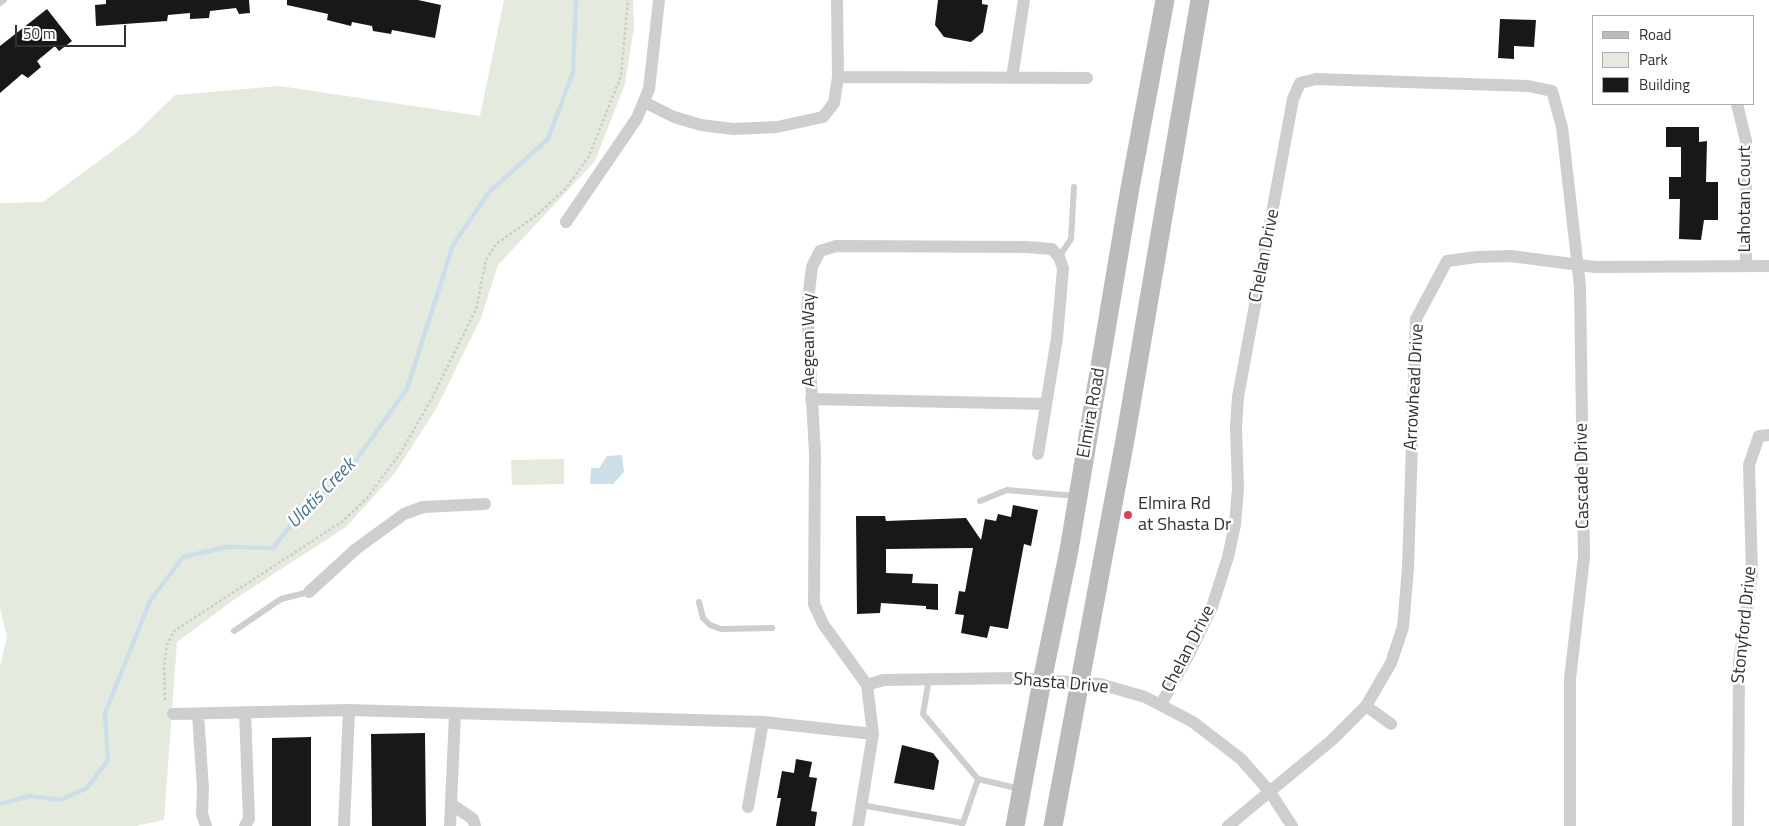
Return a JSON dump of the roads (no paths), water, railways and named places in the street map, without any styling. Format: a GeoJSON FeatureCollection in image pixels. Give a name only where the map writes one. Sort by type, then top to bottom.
{"type":"FeatureCollection","features":[{"type":"Feature","properties":{"kind":"main road","name":"Elmira Road"},"geometry":{"type":"LineString","coordinates":[[1015,826],[1078,496],[1130,188],[1165,0]]}},
{"type":"Feature","properties":{"kind":"main road"},"geometry":{"type":"LineString","coordinates":[[1053,826],[1127,430],[1200,0]]}},
{"type":"Feature","properties":{"kind":"street"},"geometry":{"type":"LineString","coordinates":[[566,222],[611,154],[638,118],[648,89],[658,0]]}},
{"type":"Feature","properties":{"kind":"street"},"geometry":{"type":"LineString","coordinates":[[644,102],[674,117],[700,125],[733,129],[777,127],[823,116],[834,103],[838,77],[837,0]]}},
{"type":"Feature","properties":{"kind":"street"},"geometry":{"type":"LineString","coordinates":[[1012,78],[1024,0]]}},
{"type":"Feature","properties":{"kind":"street"},"geometry":{"type":"LineString","coordinates":[[838,77],[1087,78]]}},
{"type":"Feature","properties":{"kind":"street","name":"Chelan Drive"},"geometry":{"type":"LineString","coordinates":[[1161,704],[1188,656],[1212,607],[1228,557],[1235,525],[1238,488],[1236,428],[1238,397],[1293,99],[1300,83],[1316,79],[1528,86],[1552,91],[1562,127]]}},
{"type":"Feature","properties":{"kind":"street","name":"Lahotan Court"},"geometry":{"type":"LineString","coordinates":[[1737,105],[1746,141],[1746,266]]}},
{"type":"Feature","properties":{"kind":"street","name":"Cascade Drive"},"geometry":{"type":"LineString","coordinates":[[1562,127],[1580,286],[1584,557],[1570,680],[1570,826]]}},
{"type":"Feature","properties":{"kind":"street","name":"Aegean Way"},"geometry":{"type":"LineString","coordinates":[[858,826],[873,734],[867,684],[823,624],[814,604],[816,454],[811,400],[807,308],[812,267],[820,251],[836,246],[1026,247],[1052,249],[1060,257]]}},
{"type":"Feature","properties":{"kind":"street","name":"Arrowhead Drive"},"geometry":{"type":"LineString","coordinates":[[1228,826],[1332,740],[1366,706],[1391,663],[1403,627],[1408,568],[1416,319],[1447,261],[1477,256],[1511,256],[1577,266],[1769,266]]}},
{"type":"Feature","properties":{"kind":"street"},"geometry":{"type":"LineString","coordinates":[[1038,454],[1057,338],[1063,268],[1060,257]]}},
{"type":"Feature","properties":{"kind":"street"},"geometry":{"type":"LineString","coordinates":[[811,400],[1046,404]]}},
{"type":"Feature","properties":{"kind":"street","name":"Stonyford Drive"},"geometry":{"type":"LineString","coordinates":[[1738,826],[1739,662],[1752,575],[1750,465],[1759,436],[1769,436]]}},
{"type":"Feature","properties":{"kind":"street"},"geometry":{"type":"LineString","coordinates":[[309,592],[356,549],[404,514],[423,507],[485,504]]}},
{"type":"Feature","properties":{"kind":"street","name":"Shasta Drive"},"geometry":{"type":"LineString","coordinates":[[867,684],[883,680],[1011,678],[1103,685],[1161,704],[1216,738],[1241,759],[1270,792],[1292,826]]}},
{"type":"Feature","properties":{"kind":"street"},"geometry":{"type":"LineString","coordinates":[[1366,706],[1391,724]]}},
{"type":"Feature","properties":{"kind":"street"},"geometry":{"type":"LineString","coordinates":[[173,714],[349,710],[455,715],[763,722],[873,734]]}},
{"type":"Feature","properties":{"kind":"street"},"geometry":{"type":"LineString","coordinates":[[344,826],[349,710]]}},
{"type":"Feature","properties":{"kind":"street"},"geometry":{"type":"LineString","coordinates":[[245,712],[249,819],[245,826]]}},
{"type":"Feature","properties":{"kind":"street"},"geometry":{"type":"LineString","coordinates":[[198,714],[202,814],[206,826]]}},
{"type":"Feature","properties":{"kind":"street"},"geometry":{"type":"LineString","coordinates":[[450,826],[455,715]]}},
{"type":"Feature","properties":{"kind":"street"},"geometry":{"type":"LineString","coordinates":[[748,807],[763,722]]}},
{"type":"Feature","properties":{"kind":"street"},"geometry":{"type":"LineString","coordinates":[[451,804],[473,819],[475,826]]}},
{"type":"Feature","properties":{"kind":"lane"},"geometry":{"type":"LineString","coordinates":[[0,4],[4,0]]}},
{"type":"Feature","properties":{"kind":"lane"},"geometry":{"type":"LineString","coordinates":[[1060,257],[1071,239],[1074,186]]}},
{"type":"Feature","properties":{"kind":"lane"},"geometry":{"type":"LineString","coordinates":[[980,502],[1007,490],[1078,496]]}},
{"type":"Feature","properties":{"kind":"lane"},"geometry":{"type":"LineString","coordinates":[[234,631],[281,598],[309,592]]}},
{"type":"Feature","properties":{"kind":"lane"},"geometry":{"type":"LineString","coordinates":[[698,602],[703,618],[710,625],[721,629],[772,628]]}},
{"type":"Feature","properties":{"kind":"lane"},"geometry":{"type":"LineString","coordinates":[[929,679],[923,714],[978,779],[1022,789]]}},
{"type":"Feature","properties":{"kind":"lane"},"geometry":{"type":"LineString","coordinates":[[862,804],[962,824],[978,779]]}},
{"type":"Feature","properties":{"kind":"waterway","name":"Ulatis Creek"},"geometry":{"type":"LineString","coordinates":[[0,804],[30,796],[60,800],[87,788],[108,760],[105,713],[150,601],[183,557],[226,547],[273,548],[300,514],[346,474],[407,389],[453,245],[489,192],[548,139],[573,72],[576,0]]}},
{"type":"Feature","properties":{"kind":"place","name":"Elmira Rd at Shasta Dr"},"geometry":{"type":"Point","coordinates":[1128,515]}}]}
